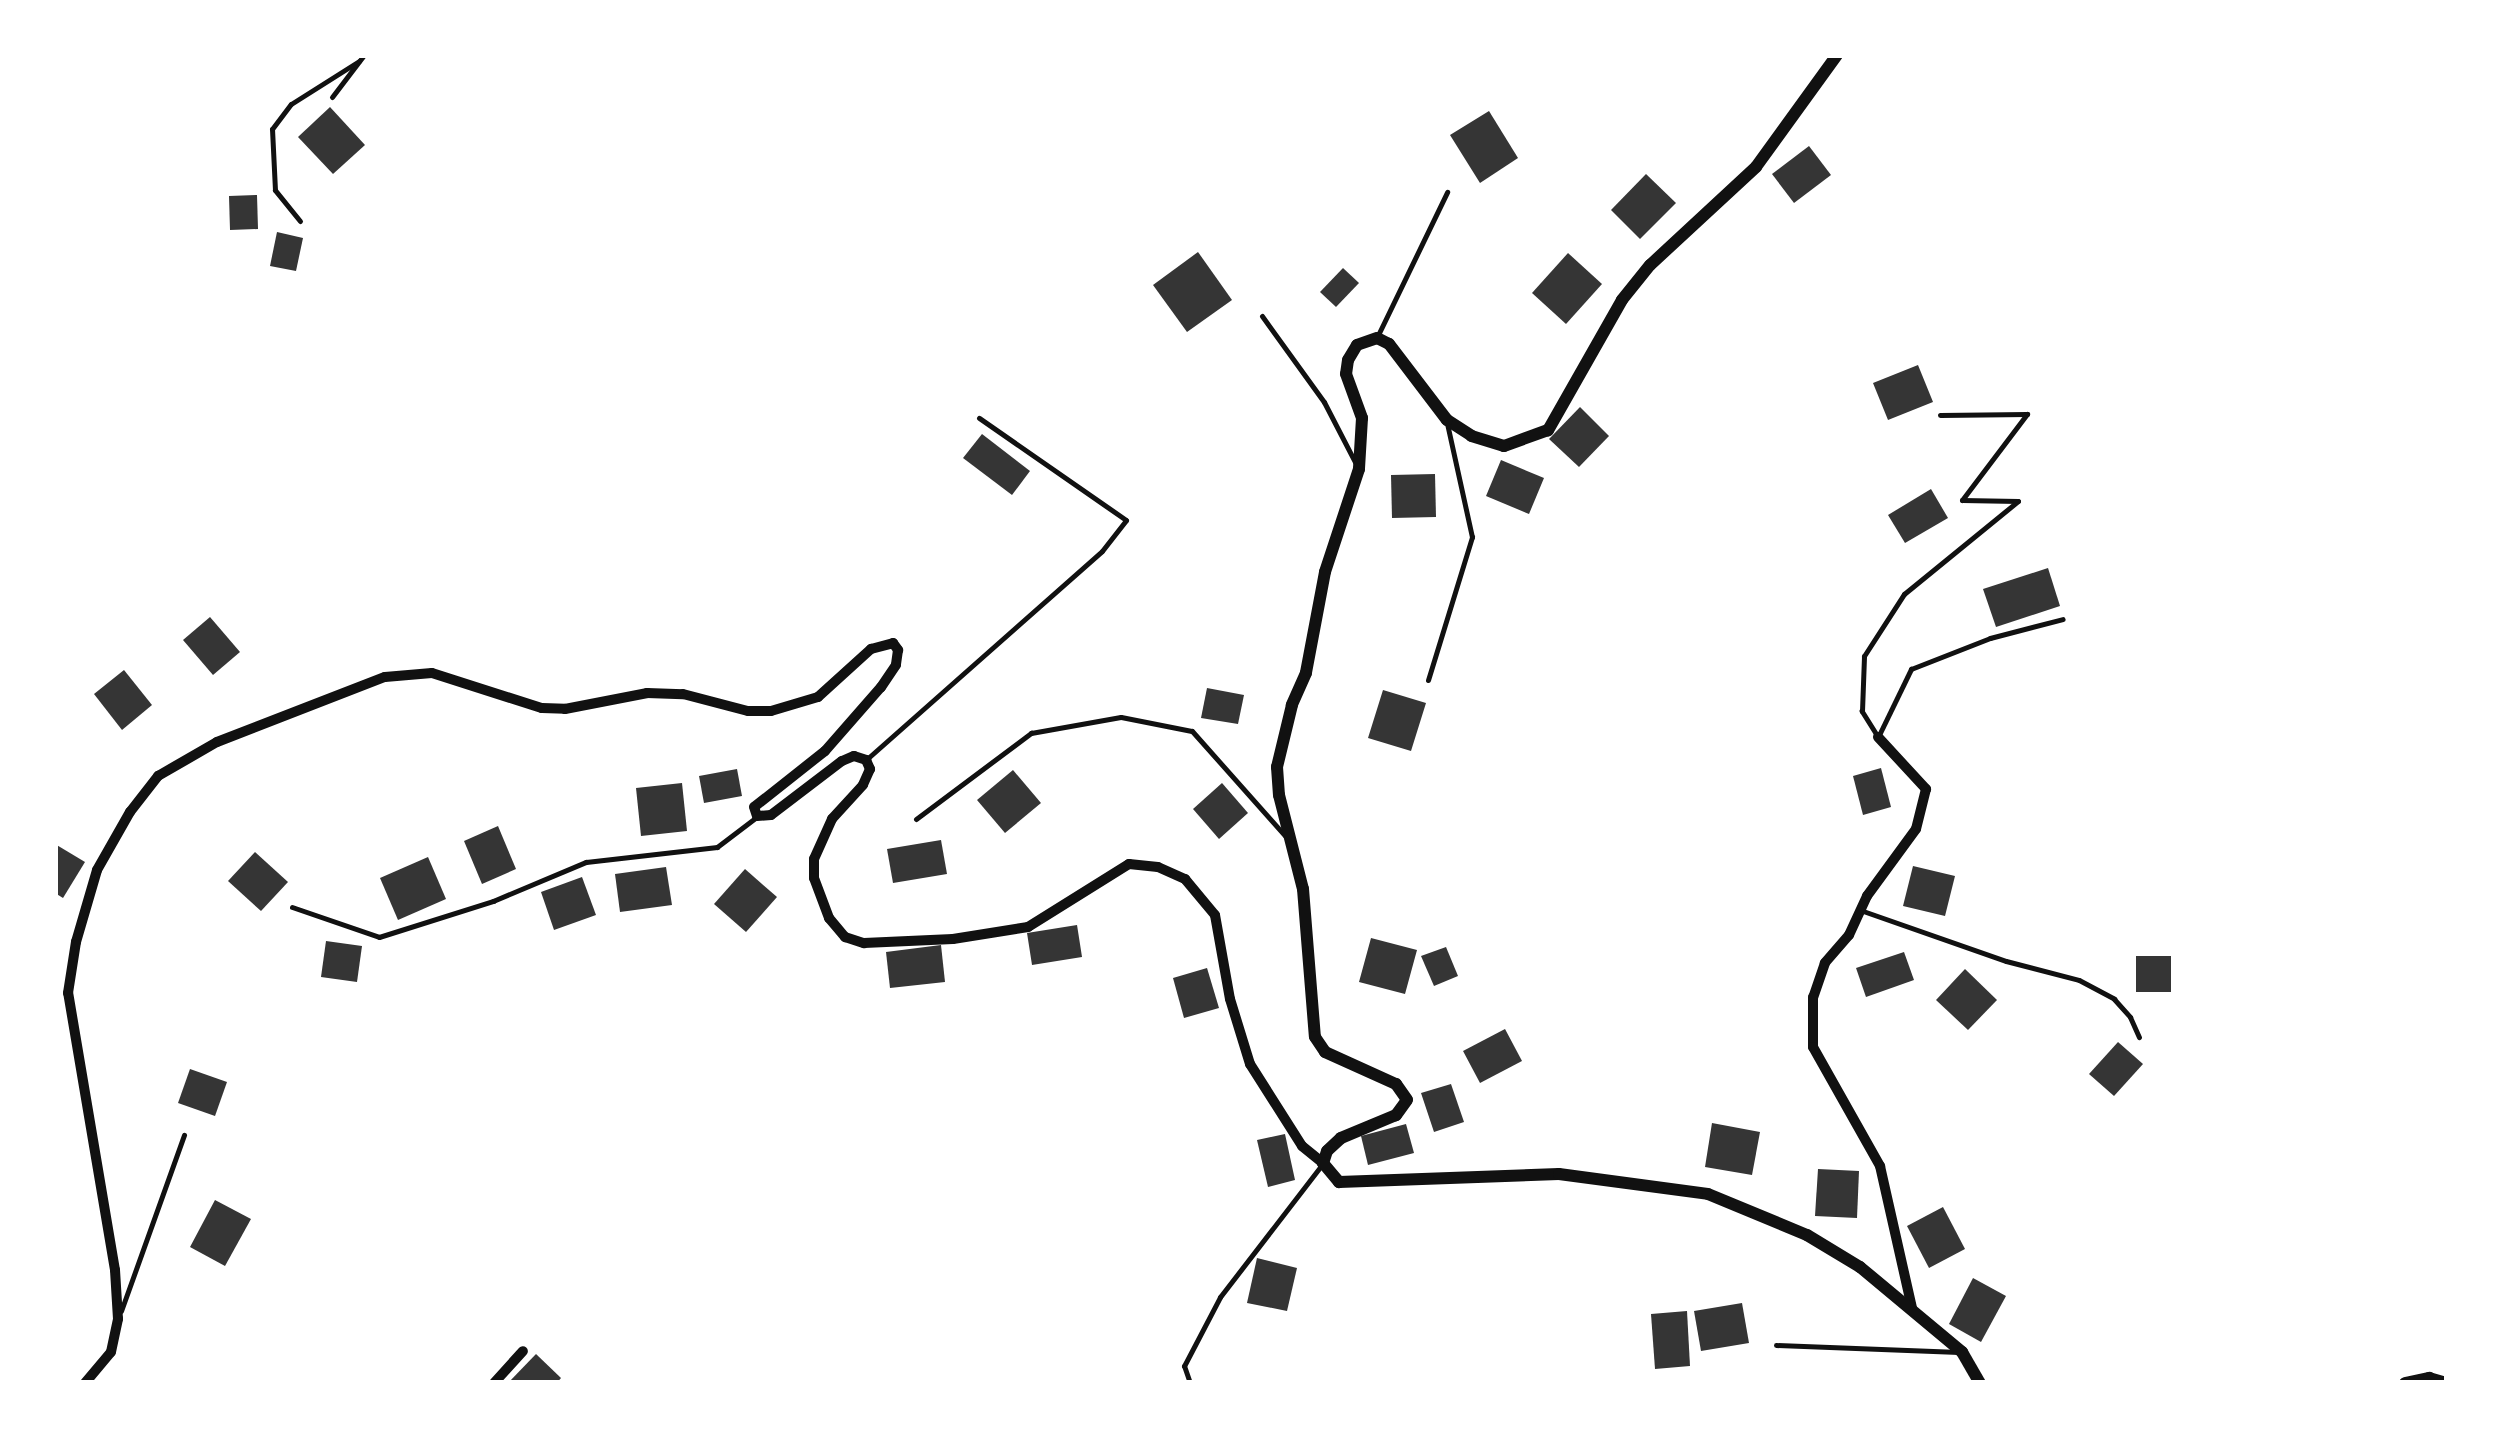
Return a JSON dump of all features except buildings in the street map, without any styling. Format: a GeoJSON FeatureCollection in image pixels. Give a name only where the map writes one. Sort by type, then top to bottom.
{"type":"FeatureCollection","features":[{"type":"Feature","properties":{"kind":"street"},"geometry":{"type":"LineString","coordinates":[[1323,1164],[1327,1151],[1341,1138],[1396,1114],[1407,1100],[1396,1084],[1325,1052],[1315,1037],[1303,889],[1277,767],[1292,705],[1306,673],[1325,572],[1359,470],[1362,418],[1346,374],[1348,360],[1356,345],[1376,338],[1390,344],[1446,420],[1472,436],[1504,446],[1548,430],[1622,300],[1650,265],[1756,167],[1837,55]]}},
{"type":"Feature","properties":{"kind":"street"},"geometry":{"type":"LineString","coordinates":[[84,1383],[111,1352],[118,1319],[115,1270],[68,993],[97,870],[130,812],[158,776],[217,742],[385,678],[432,672],[542,708],[565,709],[647,692],[683,694],[748,711],[771,711],[818,697],[871,649],[893,643],[898,650],[896,665],[882,686],[825,751],[754,806],[757,816],[771,815],[842,761],[854,756],[866,760],[870,768],[862,784],[832,819],[814,858],[818,893],[829,918],[845,938],[864,943],[953,939],[1028,926],[1130,864],[1158,867],[1185,879],[1216,915],[1230,998],[1250,1064],[1286,1124],[1339,1182],[1559,1174],[1708,1194],[1807,1235],[1860,1267],[1962,1352],[1980,1383]]}},
{"type":"Feature","properties":{"kind":"street"},"geometry":{"type":"LineString","coordinates":[[1878,737],[1926,790],[1916,829],[1860,910],[1849,935],[1826,963],[1812,997],[1812,1047],[1880,1166],[1912,1308]]}},
{"type":"Feature","properties":{"kind":"street"},"geometry":{"type":"LineString","coordinates":[[494,1383],[523,1350]]}},
{"type":"Feature","properties":{"kind":"street"},"geometry":{"type":"LineString","coordinates":[[2406,1383],[2429,1378],[2446,1383]]}},
{"type":"Feature","properties":{"kind":"lane"},"geometry":{"type":"LineString","coordinates":[[332,97],[362,58]]}},
{"type":"Feature","properties":{"kind":"lane"},"geometry":{"type":"LineString","coordinates":[[300,221],[275,190],[272,129],[290,104],[362,58]]}},
{"type":"Feature","properties":{"kind":"lane"},"geometry":{"type":"LineString","coordinates":[[1376,338],[1447,192]]}},
{"type":"Feature","properties":{"kind":"lane"},"geometry":{"type":"LineString","coordinates":[[1262,316],[1324,402],[1359,470]]}},
{"type":"Feature","properties":{"kind":"lane"},"geometry":{"type":"LineString","coordinates":[[1878,737],[1862,711],[1864,656],[1904,594],[2018,501],[1962,500],[2027,414],[1940,416]]}},
{"type":"Feature","properties":{"kind":"lane"},"geometry":{"type":"LineString","coordinates":[[866,760],[1102,551],[1126,520],[980,418]]}},
{"type":"Feature","properties":{"kind":"lane"},"geometry":{"type":"LineString","coordinates":[[1428,680],[1472,538],[1446,420]]}},
{"type":"Feature","properties":{"kind":"lane"},"geometry":{"type":"LineString","coordinates":[[1878,737],[1911,669],[1990,638],[2062,620]]}},
{"type":"Feature","properties":{"kind":"lane"},"geometry":{"type":"LineString","coordinates":[[916,820],[1031,733],[1121,717],[1192,731],[1291,843]]}},
{"type":"Feature","properties":{"kind":"lane"},"geometry":{"type":"LineString","coordinates":[[292,907],[379,936],[492,901],[586,862],[718,846],[757,816]]}},
{"type":"Feature","properties":{"kind":"lane"},"geometry":{"type":"LineString","coordinates":[[1860,910],[2006,961],[2079,980],[2114,999],[2130,1017],[2139,1037]]}},
{"type":"Feature","properties":{"kind":"lane"},"geometry":{"type":"LineString","coordinates":[[118,1319],[184,1135]]}},
{"type":"Feature","properties":{"kind":"lane"},"geometry":{"type":"LineString","coordinates":[[1190,1383],[1184,1366],[1220,1297],[1323,1164]]}},
{"type":"Feature","properties":{"kind":"lane"},"geometry":{"type":"LineString","coordinates":[[1776,1345],[1962,1352]]}}]}
